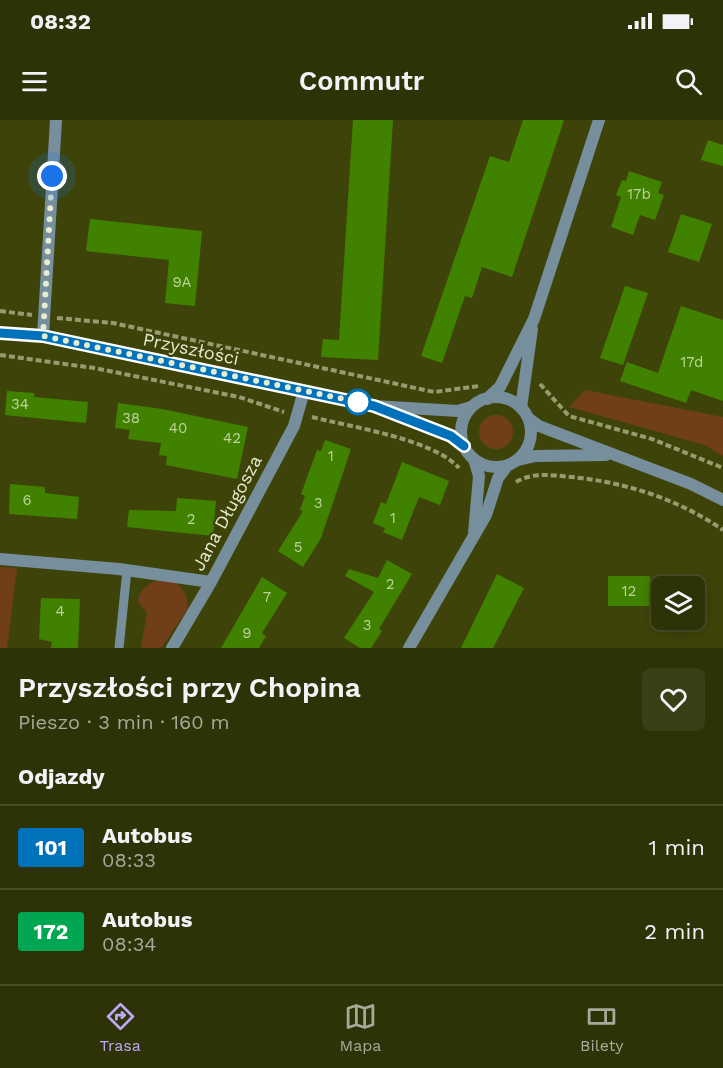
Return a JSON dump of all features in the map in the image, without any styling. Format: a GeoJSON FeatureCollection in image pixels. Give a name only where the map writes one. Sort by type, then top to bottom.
{"type":"FeatureCollection","features":[{"type":"Feature","properties":{"kind":"street"},"geometry":{"type":"LineString","coordinates":[[43,336],[56,120]]}},
{"type":"Feature","properties":{"kind":"street"},"geometry":{"type":"LineString","coordinates":[[473,534],[479,476],[474,459],[464,446],[461,430],[471,407],[487,399],[500,387],[534,319],[599,120]]}},
{"type":"Feature","properties":{"kind":"street"},"geometry":{"type":"LineString","coordinates":[[409,648],[486,515],[498,478],[529,445],[531,436],[524,413],[526,372],[534,319]]}},
{"type":"Feature","properties":{"kind":"street","name":"Przyszłości"},"geometry":{"type":"LineString","coordinates":[[0,333],[43,336],[374,406],[458,411],[471,407]]}},
{"type":"Feature","properties":{"kind":"street","name":"Jana Długosza"},"geometry":{"type":"LineString","coordinates":[[172,648],[211,582],[294,426],[304,391]]}},
{"type":"Feature","properties":{"kind":"street"},"geometry":{"type":"LineString","coordinates":[[487,399],[499,398],[524,413],[539,426],[691,484],[723,500]]}},
{"type":"Feature","properties":{"kind":"street","name":"Przyszłości"},"geometry":{"type":"LineString","coordinates":[[374,406],[451,436],[464,446]]}},
{"type":"Feature","properties":{"kind":"street"},"geometry":{"type":"LineString","coordinates":[[474,459],[495,468],[535,456],[611,455]]}},
{"type":"Feature","properties":{"kind":"street"},"geometry":{"type":"LineString","coordinates":[[0,559],[127,570],[211,582]]}},
{"type":"Feature","properties":{"kind":"lane"},"geometry":{"type":"LineString","coordinates":[[119,648],[127,570]]}},
{"type":"Feature","properties":{"kind":"path"},"geometry":{"type":"LineString","coordinates":[[0,311],[113,323],[434,392],[491,384]]}},
{"type":"Feature","properties":{"kind":"path"},"geometry":{"type":"LineString","coordinates":[[0,355],[94,368],[239,397],[281,411],[298,413],[422,445],[454,462],[460,469]]}},
{"type":"Feature","properties":{"kind":"path"},"geometry":{"type":"LineString","coordinates":[[526,372],[550,393],[569,416],[652,439],[723,468]]}},
{"type":"Feature","properties":{"kind":"path"},"geometry":{"type":"LineString","coordinates":[[511,492],[515,482],[528,475],[600,480],[674,502],[723,530]]}},
{"type":"Feature","properties":{"kind":"shaded area"},"geometry":{"type":"Polygon","coordinates":[[[585,390],[723,417],[723,456],[705,445],[569,407],[585,390]]]}},
{"type":"Feature","properties":{"kind":"shaded area"},"geometry":{"type":"Polygon","coordinates":[[[496,415],[508,420],[513,432],[508,444],[496,449],[484,444],[479,432],[484,420],[496,415]]]}},
{"type":"Feature","properties":{"kind":"shaded area"},"geometry":{"type":"Polygon","coordinates":[[[0,567],[17,568],[7,648],[0,648],[0,567]]]}},
{"type":"Feature","properties":{"kind":"shaded area"},"geometry":{"type":"Polygon","coordinates":[[[160,579],[177,583],[186,595],[188,609],[161,648],[141,648],[147,613],[138,602],[140,593],[145,587],[160,579]]]}},
{"type":"Feature","properties":{"kind":"building"},"geometry":{"type":"Polygon","coordinates":[[[353,120],[393,120],[378,360],[321,357],[323,339],[339,340],[353,120]]]}},
{"type":"Feature","properties":{"kind":"building"},"geometry":{"type":"Polygon","coordinates":[[[523,120],[564,120],[512,277],[482,267],[472,298],[465,296],[442,363],[421,356],[490,156],[509,162],[523,120]]]}},
{"type":"Feature","properties":{"kind":"building"},"geometry":{"type":"Polygon","coordinates":[[[708,140],[723,145],[723,166],[701,160],[708,140]]]}},
{"type":"Feature","properties":{"kind":"building"},"geometry":{"type":"Polygon","coordinates":[[[629,171],[662,182],[658,193],[664,195],[655,220],[640,215],[633,235],[611,227],[621,197],[616,195],[622,180],[626,181],[629,171]]]}},
{"type":"Feature","properties":{"kind":"building"},"geometry":{"type":"Polygon","coordinates":[[[681,214],[712,224],[699,262],[668,252],[681,214]]]}},
{"type":"Feature","properties":{"kind":"building"},"geometry":{"type":"Polygon","coordinates":[[[90,219],[202,231],[195,306],[165,303],[169,260],[86,251],[90,219]]]}},
{"type":"Feature","properties":{"kind":"building"},"geometry":{"type":"Polygon","coordinates":[[[625,286],[648,293],[623,365],[600,358],[625,286]]]}},
{"type":"Feature","properties":{"kind":"building"},"geometry":{"type":"Polygon","coordinates":[[[681,306],[723,320],[723,401],[691,390],[686,403],[620,381],[627,362],[658,373],[681,306]]]}},
{"type":"Feature","properties":{"kind":"building"},"geometry":{"type":"Polygon","coordinates":[[[7,391],[34,393],[34,397],[88,402],[86,423],[5,415],[7,391]]]}},
{"type":"Feature","properties":{"kind":"building"},"geometry":{"type":"Polygon","coordinates":[[[118,403],[162,409],[248,427],[237,479],[166,465],[167,456],[159,455],[161,443],[128,439],[130,430],[115,428],[118,403]]]}},
{"type":"Feature","properties":{"kind":"building"},"geometry":{"type":"Polygon","coordinates":[[[325,440],[351,449],[321,538],[303,567],[278,551],[303,511],[300,510],[305,496],[301,494],[317,450],[321,451],[325,440]]]}},
{"type":"Feature","properties":{"kind":"building"},"geometry":{"type":"Polygon","coordinates":[[[402,462],[449,481],[440,505],[419,497],[402,540],[383,532],[385,528],[373,523],[381,502],[386,504],[402,462]]]}},
{"type":"Feature","properties":{"kind":"building"},"geometry":{"type":"Polygon","coordinates":[[[10,484],[45,487],[45,493],[79,497],[77,519],[9,514],[10,484]]]}},
{"type":"Feature","properties":{"kind":"building"},"geometry":{"type":"Polygon","coordinates":[[[177,498],[216,501],[213,536],[127,527],[129,510],[176,511],[177,498]]]}},
{"type":"Feature","properties":{"kind":"building"},"geometry":{"type":"Polygon","coordinates":[[[387,560],[412,574],[379,629],[382,631],[371,648],[360,648],[344,638],[374,592],[345,576],[349,569],[378,578],[387,560]]]}},
{"type":"Feature","properties":{"kind":"building"},"geometry":{"type":"Polygon","coordinates":[[[497,574],[524,588],[493,648],[461,648],[497,574]]]}},
{"type":"Feature","properties":{"kind":"building"},"geometry":{"type":"Polygon","coordinates":[[[608,576],[650,576],[651,606],[608,606],[608,576]]]}},
{"type":"Feature","properties":{"kind":"building"},"geometry":{"type":"Polygon","coordinates":[[[262,577],[287,593],[262,633],[266,636],[259,648],[221,648],[262,577]]]}},
{"type":"Feature","properties":{"kind":"building"},"geometry":{"type":"Polygon","coordinates":[[[41,598],[80,599],[78,648],[51,648],[52,642],[39,639],[41,598]]]}},
{"type":"Feature","properties":{"kind":"bus line","name":"101"},"geometry":{"type":"LineString","coordinates":[[0,333],[43,336],[374,406],[451,436],[464,446]]}},
{"type":"Feature","properties":{"kind":"route"},"geometry":{"type":"LineString","coordinates":[[52,176],[43,336],[358,402]]}}]}
